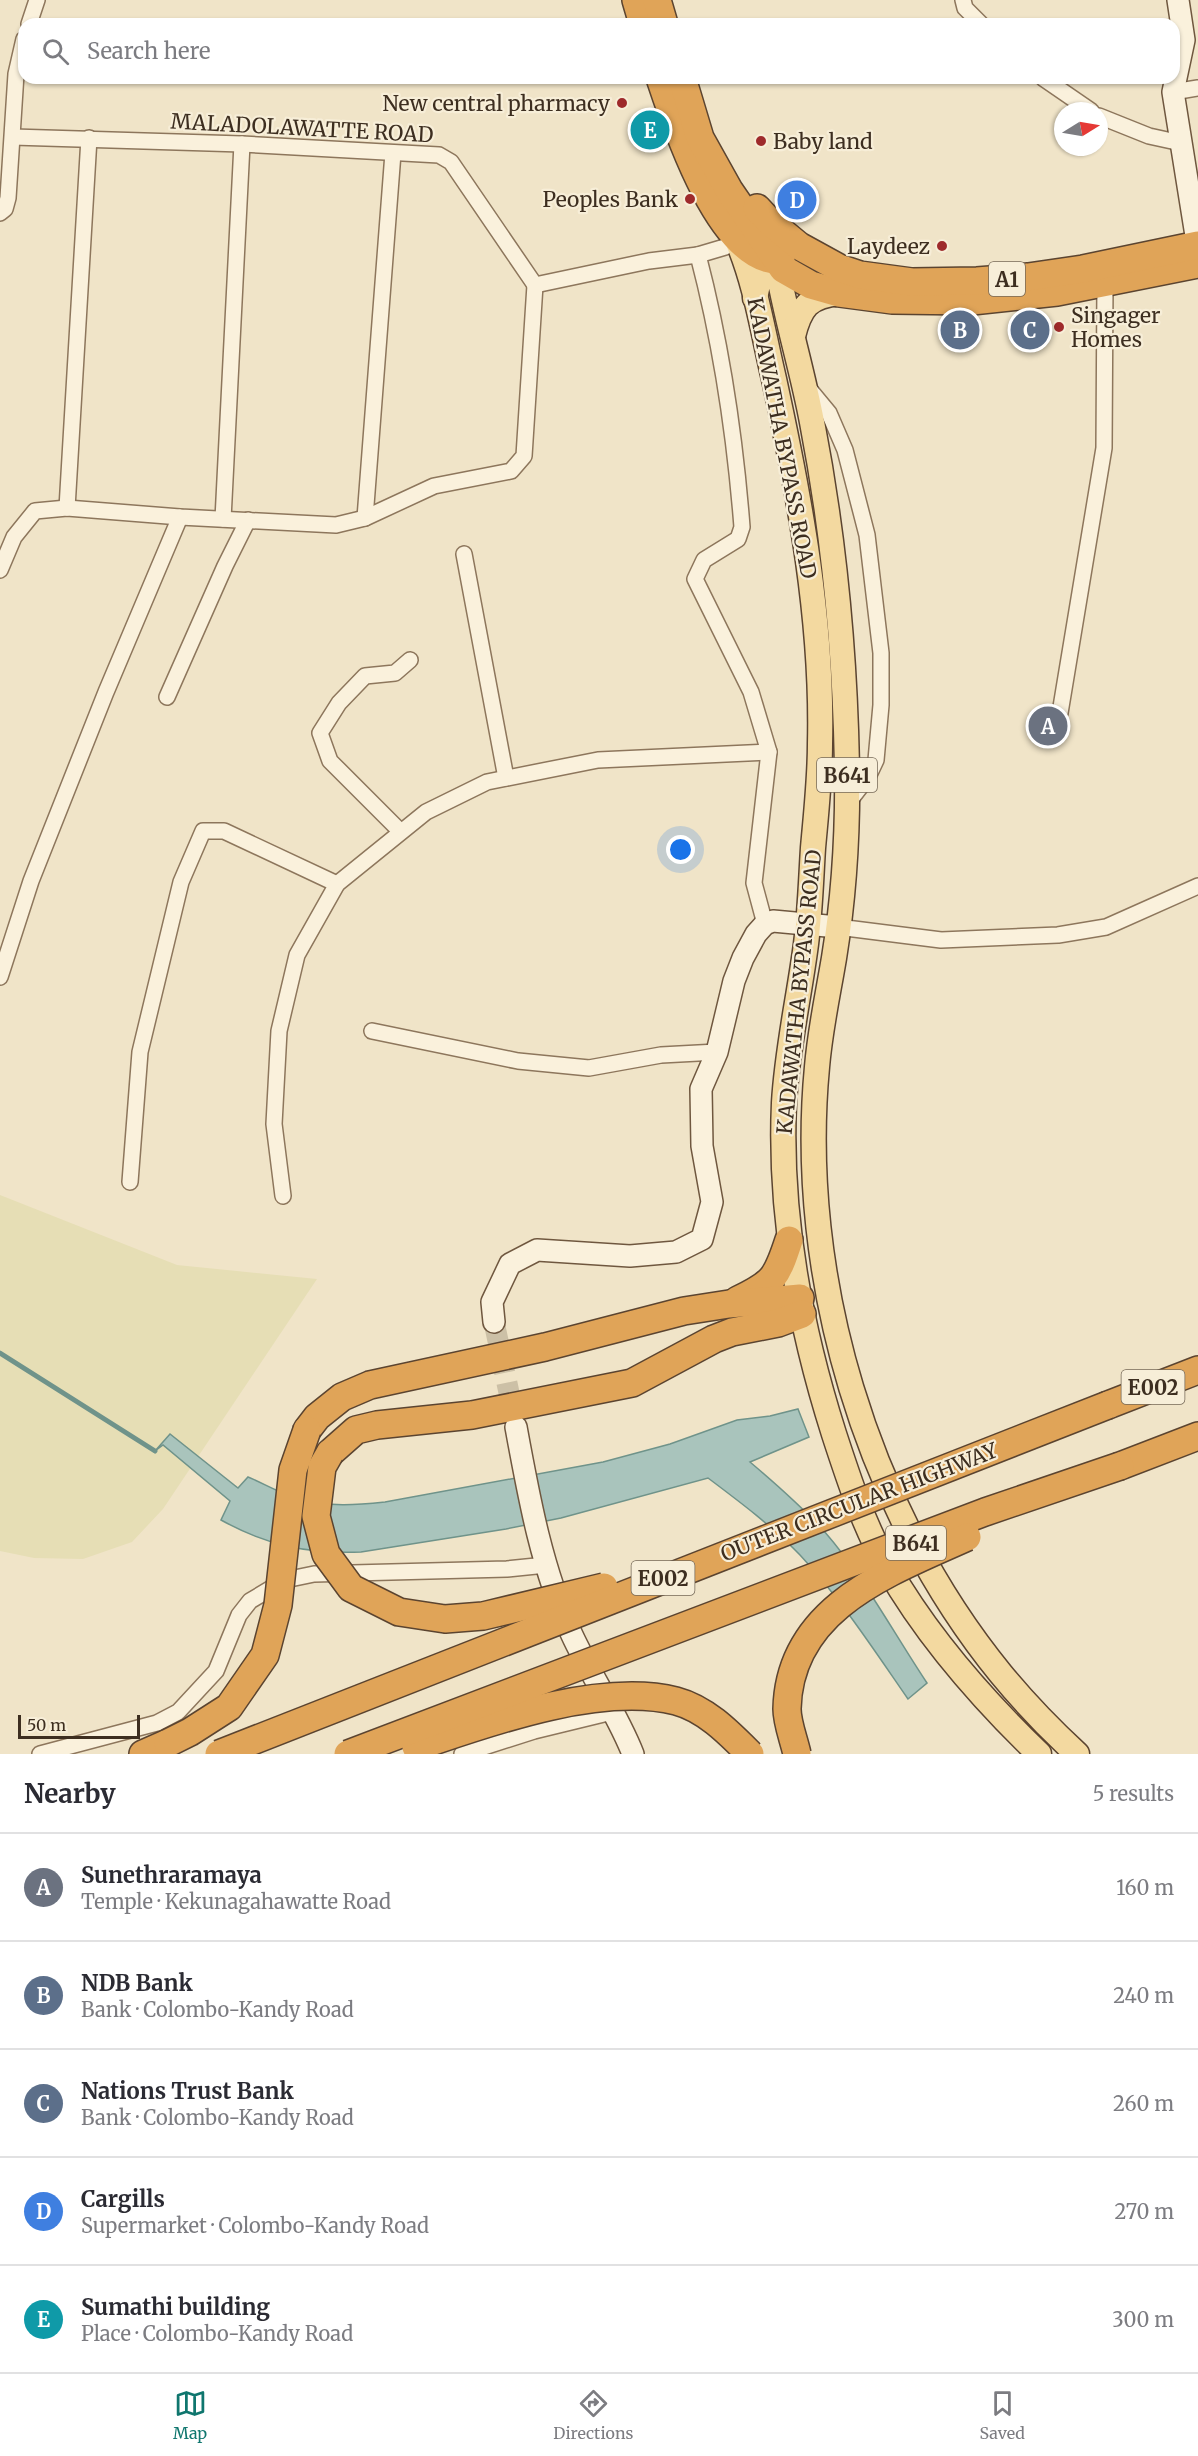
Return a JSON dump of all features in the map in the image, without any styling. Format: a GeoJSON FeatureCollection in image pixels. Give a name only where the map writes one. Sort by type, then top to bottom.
{"type":"FeatureCollection","features":[{"type":"Feature","properties":{"kind":"highway"},"geometry":{"type":"LineString","coordinates":[[636,0],[641,18]]}},
{"type":"Feature","properties":{"kind":"highway"},"geometry":{"type":"LineString","coordinates":[[657,0],[662,18]]}},
{"type":"Feature","properties":{"kind":"highway","name":"A1"},"geometry":{"type":"LineString","coordinates":[[662,84],[676,128],[692,166],[737,240],[756,255],[776,260]]}},
{"type":"Feature","properties":{"kind":"highway","name":"A1"},"geometry":{"type":"LineString","coordinates":[[686,90],[734,176],[762,214],[799,246],[818,258],[849,272],[892,280],[934,283],[977,281],[1083,269],[1198,246]]}},
{"type":"Feature","properties":{"kind":"highway","name":"A1"},"geometry":{"type":"LineString","coordinates":[[686,90],[695,123],[715,168],[783,269],[811,285],[839,293],[904,301],[972,301],[1033,295],[1198,264]]}},
{"type":"Feature","properties":{"kind":"highway"},"geometry":{"type":"LineString","coordinates":[[776,260],[818,258]]}},
{"type":"Feature","properties":{"kind":"highway"},"geometry":{"type":"LineString","coordinates":[[729,1304],[763,1288],[770,1282],[780,1266],[789,1239]]}},
{"type":"Feature","properties":{"kind":"highway"},"geometry":{"type":"LineString","coordinates":[[143,1754],[190,1732],[229,1707],[264,1655],[278,1605],[293,1470],[308,1430],[317,1417],[342,1397],[370,1384],[545,1347],[684,1311],[729,1304],[801,1306]]}},
{"type":"Feature","properties":{"kind":"highway"},"geometry":{"type":"LineString","coordinates":[[694,1566],[483,1616],[445,1619],[399,1612],[351,1588],[326,1554],[316,1515],[322,1467],[330,1453],[356,1430],[377,1425],[472,1415],[632,1383],[714,1339],[732,1332],[778,1323],[801,1306]]}},
{"type":"Feature","properties":{"kind":"highway","name":"OUTER CIRCULAR HIGHWAY"},"geometry":{"type":"LineString","coordinates":[[219,1754],[1198,1370]]}},
{"type":"Feature","properties":{"kind":"highway","name":"E002"},"geometry":{"type":"LineString","coordinates":[[348,1754],[974,1517],[1198,1436]]}},
{"type":"Feature","properties":{"kind":"highway"},"geometry":{"type":"LineString","coordinates":[[797,1754],[787,1711],[793,1669],[804,1645],[834,1609],[869,1582],[1120,1466]]}},
{"type":"Feature","properties":{"kind":"highway"},"geometry":{"type":"LineString","coordinates":[[396,1754],[479,1726],[572,1703],[635,1696],[678,1702],[718,1722],[750,1754]]}},
{"type":"Feature","properties":{"kind":"main road","name":"KADAWATHA BYPASS ROAD"},"geometry":{"type":"LineString","coordinates":[[737,240],[746,262],[755,298],[797,493],[813,601],[819,676],[820,746],[808,923],[791,1035],[784,1104],[789,1239],[801,1306],[817,1376],[840,1451],[864,1520],[887,1565],[934,1638],[958,1669],[1039,1754]]}},
{"type":"Feature","properties":{"kind":"main road","name":"KADAWATHA BYPASS ROAD"},"geometry":{"type":"LineString","coordinates":[[776,260],[817,449],[834,560],[845,702],[847,805],[838,927],[819,1048],[814,1127],[817,1218],[828,1301],[864,1427],[883,1473],[927,1564],[960,1618],[1001,1674],[1077,1754]]}},
{"type":"Feature","properties":{"kind":"main road"},"geometry":{"type":"LineString","coordinates":[[755,298],[760,275],[776,260]]}},
{"type":"Feature","properties":{"kind":"main road"},"geometry":{"type":"LineString","coordinates":[[793,336],[798,316],[810,302],[823,295],[839,293]]}},
{"type":"Feature","properties":{"kind":"main road"},"geometry":{"type":"LineString","coordinates":[[801,1306],[828,1301]]}},
{"type":"Feature","properties":{"kind":"street"},"geometry":{"type":"LineString","coordinates":[[31,18],[37,0]]}},
{"type":"Feature","properties":{"kind":"street"},"geometry":{"type":"LineString","coordinates":[[963,0],[965,8],[975,18]]}},
{"type":"Feature","properties":{"kind":"street"},"geometry":{"type":"LineString","coordinates":[[1178,0],[1184,40],[1180,59]]}},
{"type":"Feature","properties":{"kind":"street"},"geometry":{"type":"LineString","coordinates":[[0,213],[5,209],[8,198],[18,65]]}},
{"type":"Feature","properties":{"kind":"street"},"geometry":{"type":"LineString","coordinates":[[1052,84],[1078,102]]}},
{"type":"Feature","properties":{"kind":"street"},"geometry":{"type":"LineString","coordinates":[[1175,84],[1173,92],[1198,246]]}},
{"type":"Feature","properties":{"kind":"street"},"geometry":{"type":"LineString","coordinates":[[1173,92],[1198,88]]}},
{"type":"Feature","properties":{"kind":"street"},"geometry":{"type":"LineString","coordinates":[[1108,119],[1149,135],[1181,142]]}},
{"type":"Feature","properties":{"kind":"street","name":"MALADOLAWATTE ROAD"},"geometry":{"type":"LineString","coordinates":[[13,137],[242,144],[439,155],[451,162],[535,285]]}},
{"type":"Feature","properties":{"kind":"street"},"geometry":{"type":"LineString","coordinates":[[67,508],[89,138]]}},
{"type":"Feature","properties":{"kind":"street"},"geometry":{"type":"LineString","coordinates":[[223,519],[242,144]]}},
{"type":"Feature","properties":{"kind":"street"},"geometry":{"type":"LineString","coordinates":[[365,518],[393,153]]}},
{"type":"Feature","properties":{"kind":"street"},"geometry":{"type":"LineString","coordinates":[[0,570],[14,537],[35,511],[67,508],[180,517],[336,525],[365,518],[434,486],[511,471],[524,456],[535,285],[650,261],[698,255],[726,247],[737,240]]}},
{"type":"Feature","properties":{"kind":"street"},"geometry":{"type":"LineString","coordinates":[[698,255],[710,299],[729,418],[742,527],[738,539],[704,560],[695,579],[751,692],[769,752],[754,883],[765,924]]}},
{"type":"Feature","properties":{"kind":"street"},"geometry":{"type":"LineString","coordinates":[[1060,713],[1104,448],[1106,283]]}},
{"type":"Feature","properties":{"kind":"street"},"geometry":{"type":"LineString","coordinates":[[803,382],[829,412],[845,450],[867,535],[880,653],[881,705],[876,760],[868,777],[847,805]]}},
{"type":"Feature","properties":{"kind":"street"},"geometry":{"type":"LineString","coordinates":[[0,976],[31,880],[106,692],[180,517]]}},
{"type":"Feature","properties":{"kind":"street"},"geometry":{"type":"LineString","coordinates":[[167,697],[248,520]]}},
{"type":"Feature","properties":{"kind":"street"},"geometry":{"type":"LineString","coordinates":[[464,554],[506,778]]}},
{"type":"Feature","properties":{"kind":"street"},"geometry":{"type":"LineString","coordinates":[[400,831],[330,761],[320,733],[339,703],[365,676],[395,673],[410,660]]}},
{"type":"Feature","properties":{"kind":"street"},"geometry":{"type":"LineString","coordinates":[[283,1196],[274,1124],[279,1031],[297,955],[337,884],[426,812],[487,782],[598,760],[769,752]]}},
{"type":"Feature","properties":{"kind":"street"},"geometry":{"type":"LineString","coordinates":[[130,1182],[140,1052],[181,882],[203,831],[224,831],[337,884]]}},
{"type":"Feature","properties":{"kind":"street"},"geometry":{"type":"LineString","coordinates":[[494,1322],[492,1302],[510,1264],[537,1250],[630,1256],[675,1252],[702,1239],[711,1202],[702,1146],[701,1089],[717,1052],[737,974],[749,945],[765,924],[782,921],[808,923],[941,940],[1058,935],[1106,927],[1198,886]]}},
{"type":"Feature","properties":{"kind":"street"},"geometry":{"type":"LineString","coordinates":[[372,1031],[518,1061],[589,1068],[661,1054],[717,1052]]}},
{"type":"Feature","properties":{"kind":"street"},"geometry":{"type":"LineString","coordinates":[[516,1427],[546,1565],[572,1635],[633,1754]]}},
{"type":"Feature","properties":{"kind":"street"},"geometry":{"type":"LineString","coordinates":[[40,1754],[157,1723],[178,1712],[216,1671],[239,1615],[250,1601],[285,1580],[314,1574],[507,1569],[546,1565]]}},
{"type":"Feature","properties":{"kind":"street"},"geometry":{"type":"LineString","coordinates":[[462,1754],[534,1731],[612,1712]]}},
{"type":"Feature","properties":{"kind":"shaded area"},"geometry":{"type":"Polygon","coordinates":[[[0,1195],[177,1265],[317,1279],[163,1509],[132,1542],[83,1559],[34,1558],[0,1551],[0,1195]]]}},
{"type":"Feature","properties":{"kind":"water"},"geometry":{"type":"Polygon","coordinates":[[[798,1409],[809,1437],[750,1462],[824,1531],[865,1586],[927,1683],[908,1699],[843,1607],[800,1555],[767,1524],[708,1478],[561,1518],[506,1529],[361,1552],[323,1552],[272,1542],[221,1520],[230,1501],[163,1445],[155,1451],[170,1434],[238,1488],[248,1477],[287,1495],[311,1502],[342,1505],[364,1504],[603,1462],[670,1444],[737,1420],[770,1416],[798,1409]]]}},
{"type":"Feature","properties":{"kind":"waterway"},"geometry":{"type":"LineString","coordinates":[[0,1353],[155,1451]]}},
{"type":"Feature","properties":{"kind":"tunnel"},"geometry":{"type":"LineString","coordinates":[[494,1322],[515,1421]]}},
{"type":"Feature","properties":{"kind":"place","name":"New central pharmacy"},"geometry":{"type":"Point","coordinates":[622,103]}},
{"type":"Feature","properties":{"kind":"place","name":"Sumathi building"},"geometry":{"type":"Point","coordinates":[650,130]}},
{"type":"Feature","properties":{"kind":"place","name":"Baby land"},"geometry":{"type":"Point","coordinates":[761,141]}},
{"type":"Feature","properties":{"kind":"place","name":"Peoples Bank"},"geometry":{"type":"Point","coordinates":[690,199]}},
{"type":"Feature","properties":{"kind":"place","name":"Cargills"},"geometry":{"type":"Point","coordinates":[797,200]}},
{"type":"Feature","properties":{"kind":"place","name":"Laydeez"},"geometry":{"type":"Point","coordinates":[942,246]}},
{"type":"Feature","properties":{"kind":"place","name":"Singager Homes"},"geometry":{"type":"Point","coordinates":[1059,327]}},
{"type":"Feature","properties":{"kind":"place","name":"NDB Bank"},"geometry":{"type":"Point","coordinates":[960,330]}},
{"type":"Feature","properties":{"kind":"place","name":"Nations Trust Bank"},"geometry":{"type":"Point","coordinates":[1030,330]}},
{"type":"Feature","properties":{"kind":"place","name":"Sunethraramaya"},"geometry":{"type":"Point","coordinates":[1048,726]}}]}
